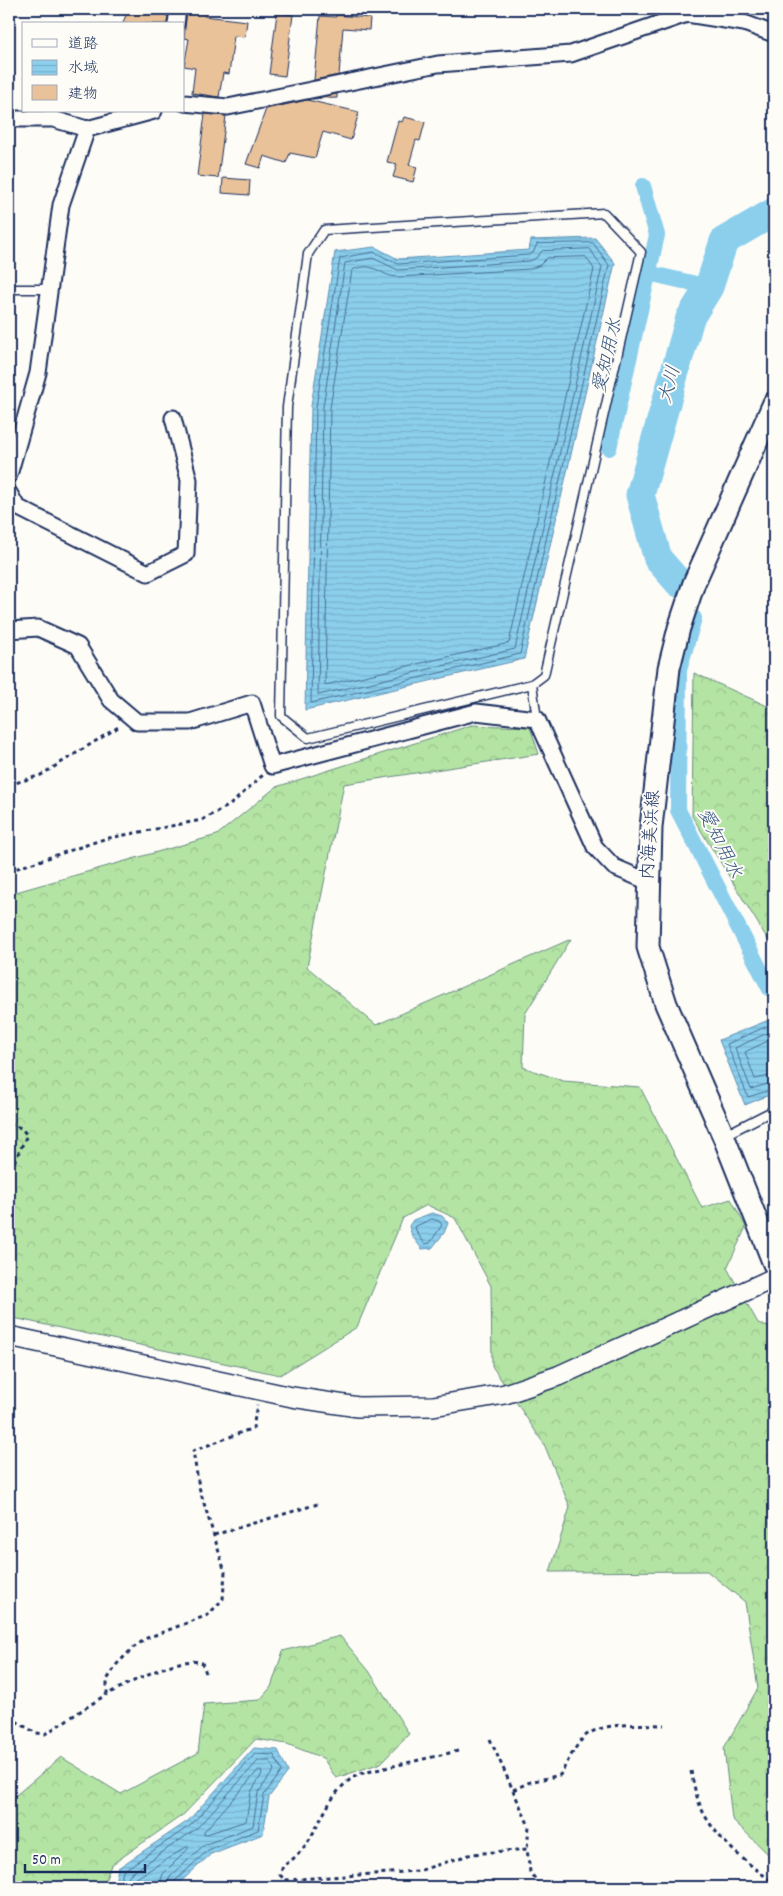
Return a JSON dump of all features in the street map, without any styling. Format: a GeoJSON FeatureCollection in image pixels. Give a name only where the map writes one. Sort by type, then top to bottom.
{"type":"FeatureCollection","features":[{"type":"Feature","properties":{"kind":"main road","name":"内海美浜線"},"geometry":{"type":"LineString","coordinates":[[774,403],[694,583],[679,628],[668,677],[651,827],[648,946],[666,1004],[723,1136],[774,1264]]}},
{"type":"Feature","properties":{"kind":"street"},"geometry":{"type":"LineString","coordinates":[[176,22],[178,9]]}},
{"type":"Feature","properties":{"kind":"street"},"geometry":{"type":"LineString","coordinates":[[185,103],[228,106],[438,64],[571,54],[687,14],[744,23],[774,34]]}},
{"type":"Feature","properties":{"kind":"street"},"geometry":{"type":"LineString","coordinates":[[9,119],[53,119],[86,129],[150,112]]}},
{"type":"Feature","properties":{"kind":"street"},"geometry":{"type":"LineString","coordinates":[[9,475],[38,373],[61,205],[86,129]]}},
{"type":"Feature","properties":{"kind":"street"},"geometry":{"type":"LineString","coordinates":[[9,493],[17,507],[148,573],[186,554],[190,480],[173,418]]}},
{"type":"Feature","properties":{"kind":"street"},"geometry":{"type":"LineString","coordinates":[[9,630],[38,628],[78,646],[111,700],[137,722],[190,722],[252,703],[272,766],[476,712],[537,719],[595,847],[614,867],[649,882]]}},
{"type":"Feature","properties":{"kind":"street"},"geometry":{"type":"LineString","coordinates":[[9,1336],[260,1390],[358,1407],[433,1406],[505,1394],[558,1376],[774,1278]]}},
{"type":"Feature","properties":{"kind":"lane"},"geometry":{"type":"LineString","coordinates":[[604,212],[641,252],[544,676],[532,684],[308,738],[281,716],[287,406],[308,254],[324,230],[604,212]]}},
{"type":"Feature","properties":{"kind":"lane"},"geometry":{"type":"LineString","coordinates":[[9,289],[50,289]]}},
{"type":"Feature","properties":{"kind":"lane"},"geometry":{"type":"LineString","coordinates":[[532,684],[537,719]]}},
{"type":"Feature","properties":{"kind":"lane"},"geometry":{"type":"LineString","coordinates":[[723,1136],[774,1110]]}},
{"type":"Feature","properties":{"kind":"path"},"geometry":{"type":"LineString","coordinates":[[9,785],[41,775],[116,727],[137,722]]}},
{"type":"Feature","properties":{"kind":"path"},"geometry":{"type":"LineString","coordinates":[[9,871],[104,839],[202,820],[230,805],[272,766]]}},
{"type":"Feature","properties":{"kind":"path"},"geometry":{"type":"LineString","coordinates":[[9,1124],[21,1128],[27,1135],[9,1172]]}},
{"type":"Feature","properties":{"kind":"path"},"geometry":{"type":"LineString","coordinates":[[107,1694],[107,1680],[117,1664],[133,1648],[147,1638],[208,1614],[220,1603],[225,1587],[225,1572],[199,1486],[193,1451],[253,1428],[260,1390]]}},
{"type":"Feature","properties":{"kind":"path"},"geometry":{"type":"LineString","coordinates":[[214,1535],[322,1503]]}},
{"type":"Feature","properties":{"kind":"path"},"geometry":{"type":"LineString","coordinates":[[9,1717],[36,1733],[45,1734],[107,1694],[172,1665],[195,1660],[202,1663],[206,1673]]}},
{"type":"Feature","properties":{"kind":"path"},"geometry":{"type":"LineString","coordinates":[[9,1735],[19,1723]]}},
{"type":"Feature","properties":{"kind":"path"},"geometry":{"type":"LineString","coordinates":[[513,1790],[530,1782],[560,1775],[584,1738],[596,1729],[627,1725],[664,1725]]}},
{"type":"Feature","properties":{"kind":"path"},"geometry":{"type":"LineString","coordinates":[[490,1740],[529,1826],[527,1849],[530,1872],[540,1887]]}},
{"type":"Feature","properties":{"kind":"path"},"geometry":{"type":"LineString","coordinates":[[458,1751],[359,1774],[348,1780],[333,1796],[307,1844],[290,1862],[283,1866],[280,1875],[285,1880],[418,1871],[472,1854],[527,1849]]}},
{"type":"Feature","properties":{"kind":"path"},"geometry":{"type":"LineString","coordinates":[[691,1771],[695,1792],[707,1819],[733,1850],[774,1882]]}},
{"type":"Feature","properties":{"kind":"green space"},"geometry":{"type":"Polygon","coordinates":[[[694,673],[774,709],[774,943],[770,943],[692,816],[694,673]]]}},
{"type":"Feature","properties":{"kind":"green space"},"geometry":{"type":"Polygon","coordinates":[[[472,725],[530,727],[539,754],[344,784],[307,967],[376,1025],[571,939],[525,1014],[523,1067],[563,1081],[640,1087],[702,1208],[731,1199],[746,1227],[727,1268],[758,1323],[774,1329],[774,1853],[769,1855],[732,1819],[724,1748],[758,1688],[745,1602],[707,1571],[550,1572],[570,1507],[544,1444],[492,1366],[491,1286],[455,1218],[427,1205],[403,1218],[357,1327],[280,1375],[9,1317],[9,894],[217,835],[276,787],[472,725]]]}},
{"type":"Feature","properties":{"kind":"green space"},"geometry":{"type":"Polygon","coordinates":[[[340,1636],[369,1671],[409,1734],[381,1763],[336,1778],[323,1758],[287,1744],[256,1739],[184,1814],[111,1865],[103,1887],[9,1887],[9,1801],[61,1757],[121,1794],[198,1753],[204,1704],[260,1700],[271,1687],[283,1651],[340,1636]]]}},
{"type":"Feature","properties":{"kind":"water"},"geometry":{"type":"Polygon","coordinates":[[[595,238],[615,263],[524,659],[305,710],[311,406],[335,252],[375,247],[398,259],[529,250],[531,240],[595,238]]]}},
{"type":"Feature","properties":{"kind":"water"},"geometry":{"type":"Polygon","coordinates":[[[774,1018],[774,1093],[745,1105],[719,1040],[774,1018]]]}},
{"type":"Feature","properties":{"kind":"water"},"geometry":{"type":"Polygon","coordinates":[[[432,1213],[442,1216],[448,1223],[444,1233],[432,1248],[422,1249],[412,1236],[409,1226],[413,1220],[432,1213]]]}},
{"type":"Feature","properties":{"kind":"water"},"geometry":{"type":"Polygon","coordinates":[[[254,1748],[278,1750],[288,1772],[269,1797],[263,1834],[211,1854],[175,1887],[114,1887],[118,1868],[188,1821],[254,1748]]]}},
{"type":"Feature","properties":{"kind":"building"},"geometry":{"type":"Polygon","coordinates":[[[129,9],[151,9],[168,16],[167,22],[123,22],[129,9]]]}},
{"type":"Feature","properties":{"kind":"building"},"geometry":{"type":"Polygon","coordinates":[[[187,9],[205,9],[204,16],[247,21],[245,37],[234,36],[229,74],[223,73],[219,97],[192,93],[195,68],[185,66],[189,39],[185,38],[187,9]]]}},
{"type":"Feature","properties":{"kind":"building"},"geometry":{"type":"Polygon","coordinates":[[[277,13],[293,15],[285,76],[269,74],[277,13]]]}},
{"type":"Feature","properties":{"kind":"building"},"geometry":{"type":"Polygon","coordinates":[[[336,15],[370,18],[369,30],[343,28],[339,75],[314,80],[320,16],[336,17],[336,15]]]}},
{"type":"Feature","properties":{"kind":"building"},"geometry":{"type":"Polygon","coordinates":[[[337,94],[337,98],[312,99],[337,94]]]}},
{"type":"Feature","properties":{"kind":"building"},"geometry":{"type":"Polygon","coordinates":[[[307,100],[359,112],[351,140],[323,132],[315,158],[290,153],[286,163],[264,156],[260,168],[246,164],[266,109],[307,100]]]}},
{"type":"Feature","properties":{"kind":"building"},"geometry":{"type":"Polygon","coordinates":[[[205,114],[226,116],[218,178],[197,176],[205,114]]]}},
{"type":"Feature","properties":{"kind":"building"},"geometry":{"type":"Polygon","coordinates":[[[404,117],[425,122],[420,141],[416,140],[409,165],[417,167],[413,182],[393,177],[397,164],[387,162],[398,121],[402,122],[404,117]]]}},
{"type":"Feature","properties":{"kind":"building"},"geometry":{"type":"Polygon","coordinates":[[[223,178],[250,180],[249,195],[222,193],[223,178]]]}},
{"type":"Feature","properties":{"kind":"waterway","name":"愛知用水"},"geometry":{"type":"LineString","coordinates":[[609,448],[657,235],[643,186]]}},
{"type":"Feature","properties":{"kind":"waterway","name":"大川"},"geometry":{"type":"LineString","coordinates":[[679,583],[658,559],[640,495],[690,318],[709,287],[724,241],[774,212]]}},
{"type":"Feature","properties":{"kind":"waterway","name":"愛知用水"},"geometry":{"type":"LineString","coordinates":[[648,273],[709,287]]}},
{"type":"Feature","properties":{"kind":"waterway","name":"愛知用水"},"geometry":{"type":"LineString","coordinates":[[694,618],[679,670],[678,810],[770,989]]}}]}
